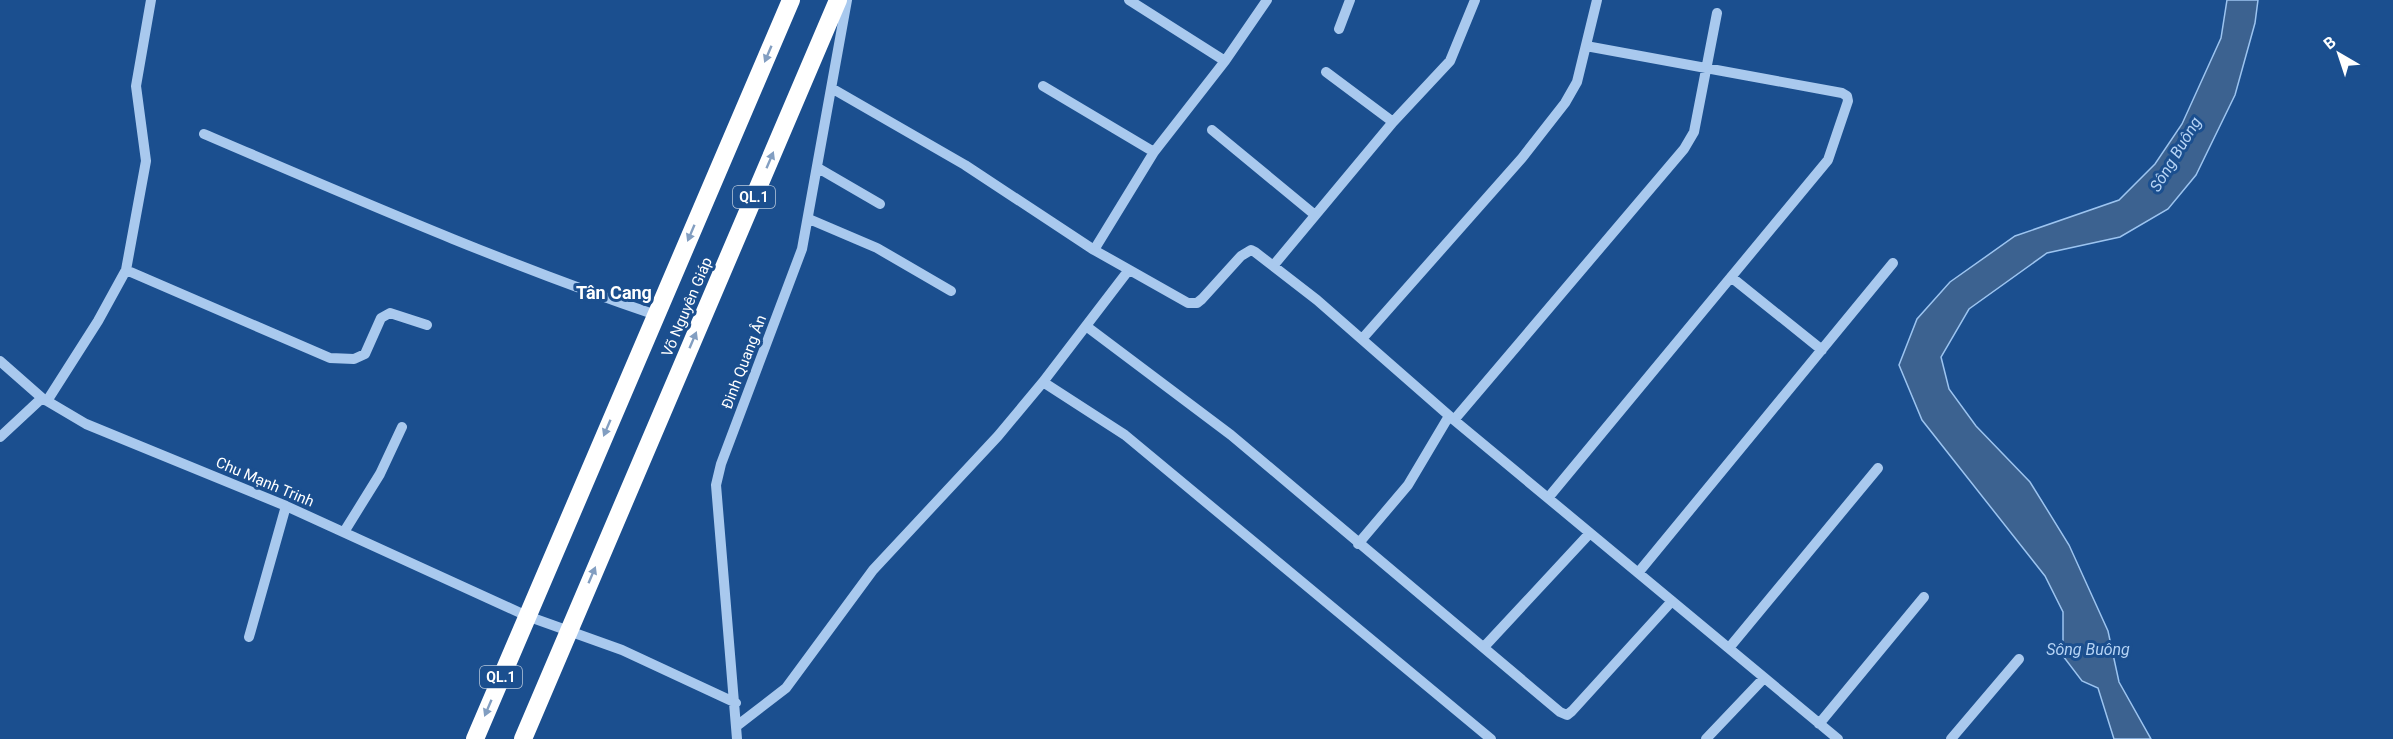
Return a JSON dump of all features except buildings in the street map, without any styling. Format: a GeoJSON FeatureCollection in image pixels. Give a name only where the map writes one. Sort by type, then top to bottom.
{"type":"FeatureCollection","features":[{"type":"Feature","properties":{"kind":"highway","name":"Võ Nguyên Giáp"},"geometry":{"type":"LineString","coordinates":[[527,616],[790,0]]}},
{"type":"Feature","properties":{"kind":"highway","name":"Võ Nguyên Giáp"},"geometry":{"type":"LineString","coordinates":[[569,629],[838,0]]}},
{"type":"Feature","properties":{"kind":"highway","name":"QL.1"},"geometry":{"type":"LineString","coordinates":[[475,739],[527,616]]}},
{"type":"Feature","properties":{"kind":"highway","name":"QL.1"},"geometry":{"type":"LineString","coordinates":[[522,739],[569,629]]}},
{"type":"Feature","properties":{"kind":"street"},"geometry":{"type":"LineString","coordinates":[[0,437],[45,400],[98,321],[126,270],[146,161],[136,86],[152,0]]}},
{"type":"Feature","properties":{"kind":"street","name":"Đinh Quang Ân"},"geometry":{"type":"LineString","coordinates":[[739,735],[716,485],[721,464],[790,285],[809,219],[847,0]]}},
{"type":"Feature","properties":{"kind":"street"},"geometry":{"type":"LineString","coordinates":[[1129,0],[1225,61]]}},
{"type":"Feature","properties":{"kind":"street"},"geometry":{"type":"LineString","coordinates":[[1094,250],[1154,152],[1225,61],[1267,0]]}},
{"type":"Feature","properties":{"kind":"street"},"geometry":{"type":"LineString","coordinates":[[1339,29],[1350,0]]}},
{"type":"Feature","properties":{"kind":"street"},"geometry":{"type":"LineString","coordinates":[[1273,266],[1393,122],[1450,61],[1476,0]]}},
{"type":"Feature","properties":{"kind":"street"},"geometry":{"type":"LineString","coordinates":[[1362,339],[1522,158],[1553,118],[1577,82],[1597,0]]}},
{"type":"Feature","properties":{"kind":"street"},"geometry":{"type":"LineString","coordinates":[[1358,544],[1408,485],[1452,418],[1684,149],[1694,132],[1717,13]]}},
{"type":"Feature","properties":{"kind":"street"},"geometry":{"type":"LineString","coordinates":[[1548,498],[1828,160],[1837,140],[1847,96],[1706,67],[1586,46]]}},
{"type":"Feature","properties":{"kind":"street"},"geometry":{"type":"LineString","coordinates":[[1326,72],[1393,122]]}},
{"type":"Feature","properties":{"kind":"street"},"geometry":{"type":"LineString","coordinates":[[1043,86],[1154,152]]}},
{"type":"Feature","properties":{"kind":"street"},"geometry":{"type":"LineString","coordinates":[[833,89],[965,165],[1128,271],[1192,304],[1202,299],[1246,252],[1251,250],[1317,300],[1452,418],[1838,739]]}},
{"type":"Feature","properties":{"kind":"street"},"geometry":{"type":"LineString","coordinates":[[1212,129],[1316,215]]}},
{"type":"Feature","properties":{"kind":"street"},"geometry":{"type":"LineString","coordinates":[[204,134],[416,225],[552,280],[656,315]]}},
{"type":"Feature","properties":{"kind":"street"},"geometry":{"type":"LineString","coordinates":[[818,168],[880,204]]}},
{"type":"Feature","properties":{"kind":"street"},"geometry":{"type":"LineString","coordinates":[[809,219],[877,248],[951,291]]}},
{"type":"Feature","properties":{"kind":"street"},"geometry":{"type":"LineString","coordinates":[[1638,573],[1893,263]]}},
{"type":"Feature","properties":{"kind":"street"},"geometry":{"type":"LineString","coordinates":[[126,270],[330,358],[354,359],[365,354],[381,318],[390,313],[427,325]]}},
{"type":"Feature","properties":{"kind":"street"},"geometry":{"type":"LineString","coordinates":[[739,735],[786,688],[878,564],[998,436],[1043,382],[1128,271]]}},
{"type":"Feature","properties":{"kind":"street"},"geometry":{"type":"LineString","coordinates":[[1731,277],[1822,350]]}},
{"type":"Feature","properties":{"kind":"street"},"geometry":{"type":"LineString","coordinates":[[1086,326],[1231,435],[1358,544],[1567,715],[1672,601]]}},
{"type":"Feature","properties":{"kind":"street","name":"Chu Mạnh Trinh"},"geometry":{"type":"LineString","coordinates":[[0,361],[45,400],[86,424],[286,506],[527,616],[569,629],[622,650],[736,703]]}},
{"type":"Feature","properties":{"kind":"street"},"geometry":{"type":"LineString","coordinates":[[1043,382],[1125,435],[1491,739]]}},
{"type":"Feature","properties":{"kind":"street"},"geometry":{"type":"LineString","coordinates":[[344,532],[380,474],[402,427]]}},
{"type":"Feature","properties":{"kind":"street"},"geometry":{"type":"LineString","coordinates":[[1729,648],[1878,468]]}},
{"type":"Feature","properties":{"kind":"street"},"geometry":{"type":"LineString","coordinates":[[249,637],[286,506]]}},
{"type":"Feature","properties":{"kind":"street"},"geometry":{"type":"LineString","coordinates":[[1484,647],[1590,533]]}},
{"type":"Feature","properties":{"kind":"street"},"geometry":{"type":"LineString","coordinates":[[1819,724],[1924,597]]}},
{"type":"Feature","properties":{"kind":"street"},"geometry":{"type":"LineString","coordinates":[[1951,739],[2019,659]]}},
{"type":"Feature","properties":{"kind":"street"},"geometry":{"type":"LineString","coordinates":[[1706,739],[1764,678]]}},
{"type":"Feature","properties":{"kind":"water","name":"Sông Buông"},"geometry":{"type":"Polygon","coordinates":[[[2227,0],[2258,0],[2255,23],[2235,95],[2196,175],[2168,209],[2120,237],[2047,253],[1969,309],[1941,357],[1949,389],[1976,426],[2030,482],[2069,545],[2108,631],[2119,682],[2151,739],[2114,739],[2098,688],[2082,681],[2063,656],[2063,612],[2045,576],[1922,420],[1899,365],[1917,319],[1950,282],[2015,236],[2119,200],[2155,164],[2182,124],[2221,38],[2227,0]]]}},
{"type":"Feature","properties":{"kind":"district","name":"Tân Cang"},"geometry":{"type":"Point","coordinates":[614,293]}}]}
